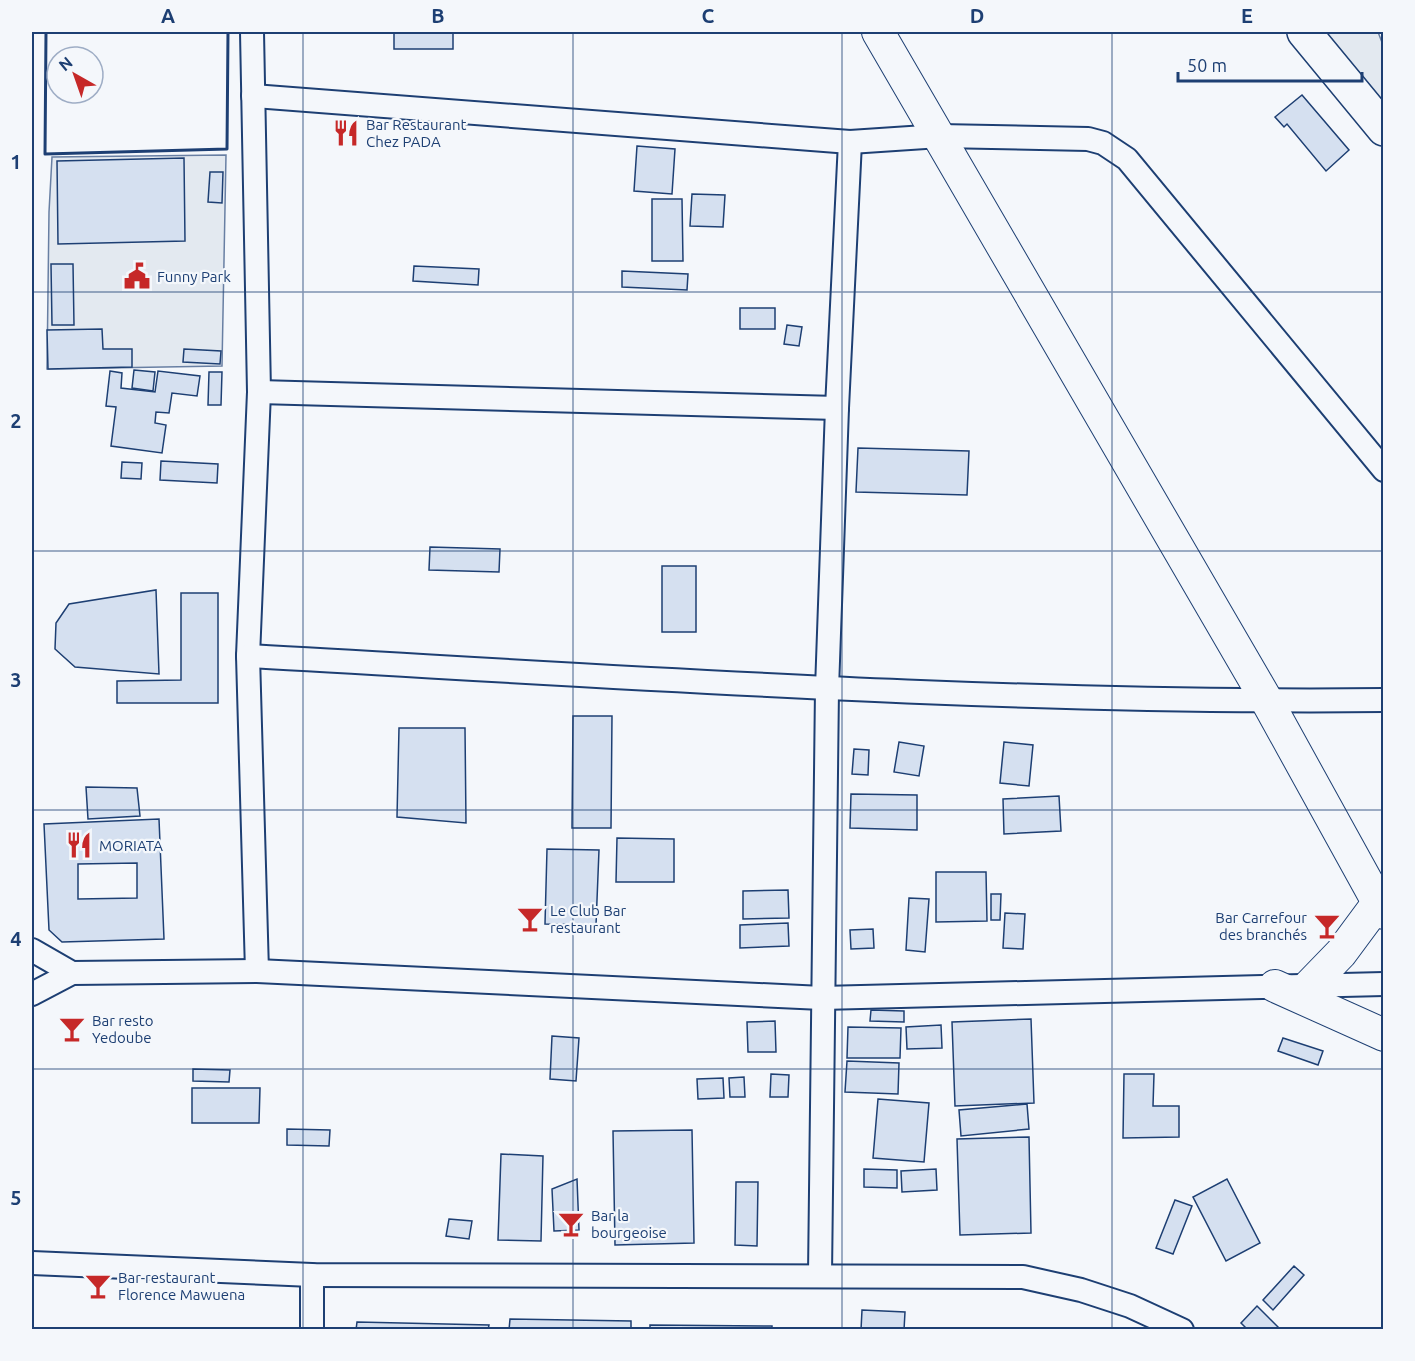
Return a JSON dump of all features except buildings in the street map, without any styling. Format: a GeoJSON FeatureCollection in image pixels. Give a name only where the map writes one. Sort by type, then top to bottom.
{"type":"FeatureCollection","features":[{"type":"Feature","properties":{"kind":"main road"},"geometry":{"type":"LineString","coordinates":[[1304,32],[1383,129]]}},
{"type":"Feature","properties":{"kind":"street"},"geometry":{"type":"LineString","coordinates":[[252,32],[259,392],[248,656],[257,971]]}},
{"type":"Feature","properties":{"kind":"street"},"geometry":{"type":"LineString","coordinates":[[878,32],[1267,701],[1381,908],[1310,985]]}},
{"type":"Feature","properties":{"kind":"street"},"geometry":{"type":"LineString","coordinates":[[253,96],[850,142],[940,136],[1088,139],[1103,143],[1127,159],[1383,470]]}},
{"type":"Feature","properties":{"kind":"street"},"geometry":{"type":"LineString","coordinates":[[820,1275],[827,689],[837,408],[850,142]]}},
{"type":"Feature","properties":{"kind":"street"},"geometry":{"type":"LineString","coordinates":[[259,392],[837,408]]}},
{"type":"Feature","properties":{"kind":"street"},"geometry":{"type":"LineString","coordinates":[[248,656],[827,689],[1267,701],[1383,700]]}},
{"type":"Feature","properties":{"kind":"street"},"geometry":{"type":"LineString","coordinates":[[32,950],[72,973]]}},
{"type":"Feature","properties":{"kind":"street"},"geometry":{"type":"LineString","coordinates":[[32,994],[72,973],[257,971],[822,998],[1383,984]]}},
{"type":"Feature","properties":{"kind":"street"},"geometry":{"type":"LineString","coordinates":[[1275,986],[1383,1035]]}},
{"type":"Feature","properties":{"kind":"street"},"geometry":{"type":"LineString","coordinates":[[32,1263],[312,1275],[1023,1277],[1081,1290],[1120,1303],[1182,1329]]}},
{"type":"Feature","properties":{"kind":"street"},"geometry":{"type":"LineString","coordinates":[[312,1275],[312,1329]]}},
{"type":"Feature","properties":{"kind":"shaded area"},"geometry":{"type":"Polygon","coordinates":[[[1322,32],[1378,32],[1383,45],[1383,103],[1322,32]]]}},
{"type":"Feature","properties":{"kind":"shaded area"},"geometry":{"type":"Polygon","coordinates":[[[226,155],[222,366],[47,369],[52,157],[226,155]]]}},
{"type":"Feature","properties":{"kind":"wall"},"geometry":{"type":"LineString","coordinates":[[46,32],[45,154],[227,149],[228,32]]}},
{"type":"Feature","properties":{"kind":"place","name":"Bar Restaurant Chez PADA"},"geometry":{"type":"Point","coordinates":[346,133]}},
{"type":"Feature","properties":{"kind":"place","name":"Funny Park"},"geometry":{"type":"Point","coordinates":[137,276]}},
{"type":"Feature","properties":{"kind":"place","name":"MORIATA"},"geometry":{"type":"Point","coordinates":[79,845]}},
{"type":"Feature","properties":{"kind":"place","name":"Le Club Bar restaurant"},"geometry":{"type":"Point","coordinates":[530,919]}},
{"type":"Feature","properties":{"kind":"place","name":"Bar Carrefour des branchés"},"geometry":{"type":"Point","coordinates":[1327,926]}},
{"type":"Feature","properties":{"kind":"place","name":"Bar resto Yedoube"},"geometry":{"type":"Point","coordinates":[72,1029]}},
{"type":"Feature","properties":{"kind":"place","name":"Bar la bourgeoise"},"geometry":{"type":"Point","coordinates":[571,1224]}},
{"type":"Feature","properties":{"kind":"place","name":"Bar-restaurant Florence Mawuena"},"geometry":{"type":"Point","coordinates":[98,1286]}}]}
